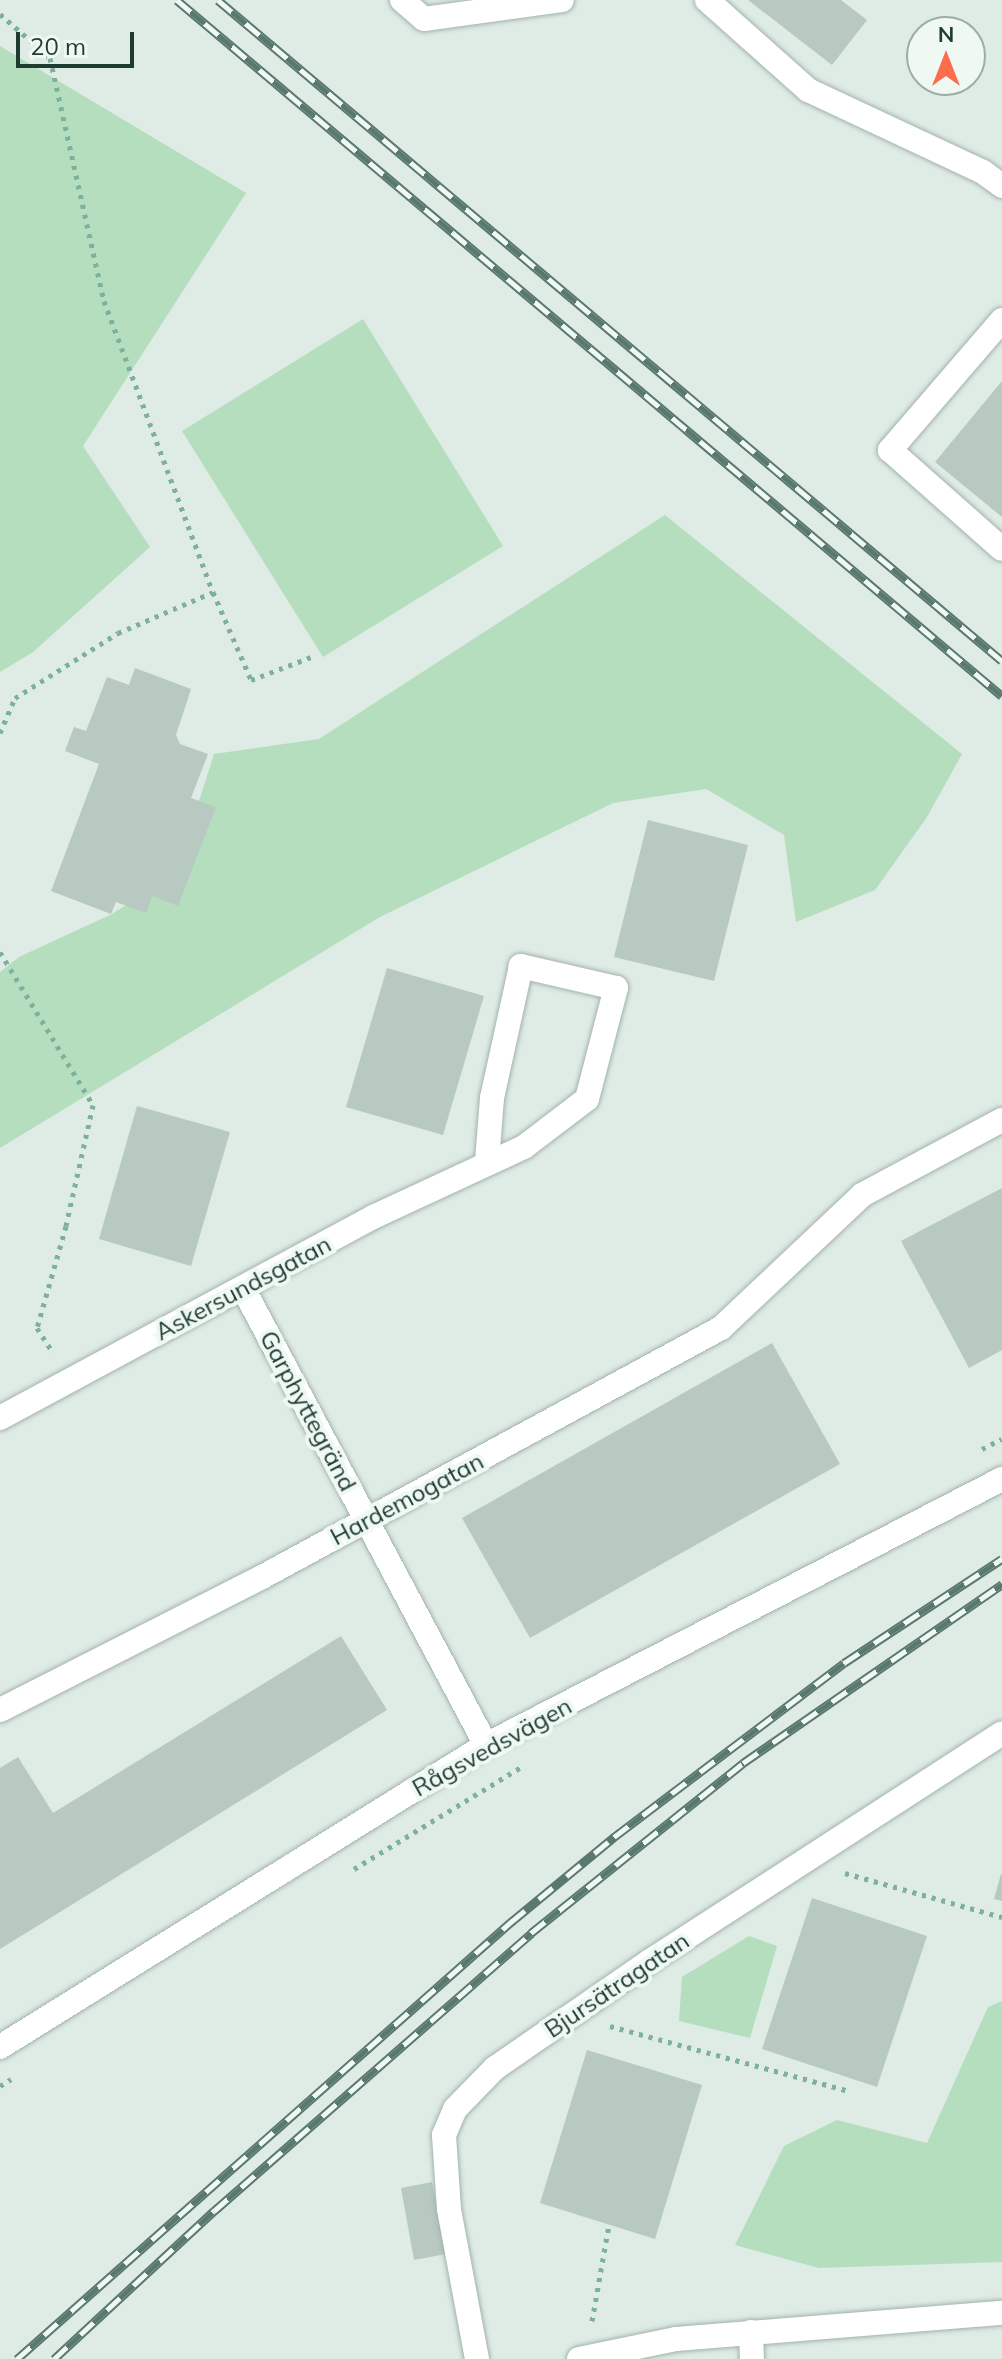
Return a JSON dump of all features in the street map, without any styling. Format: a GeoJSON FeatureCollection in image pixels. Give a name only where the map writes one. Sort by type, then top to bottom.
{"type":"FeatureCollection","features":[{"type":"Feature","properties":{"kind":"street"},"geometry":{"type":"LineString","coordinates":[[402,0],[424,19],[562,0]]}},
{"type":"Feature","properties":{"kind":"street"},"geometry":{"type":"LineString","coordinates":[[707,0],[808,90],[983,172],[1002,186]]}},
{"type":"Feature","properties":{"kind":"street"},"geometry":{"type":"LineString","coordinates":[[1002,320],[890,450],[1002,549]]}},
{"type":"Feature","properties":{"kind":"street","name":"Askersundsgatan"},"geometry":{"type":"LineString","coordinates":[[0,1418],[487,1161],[524,1147],[587,1099],[616,988],[521,966],[492,1098],[487,1161]]}},
{"type":"Feature","properties":{"kind":"street","name":"Hardemogatan"},"geometry":{"type":"LineString","coordinates":[[0,1710],[366,1522],[721,1328],[862,1195],[1002,1120]]}},
{"type":"Feature","properties":{"kind":"street","name":"Garphyttegränd"},"geometry":{"type":"LineString","coordinates":[[243,1288],[486,1745]]}},
{"type":"Feature","properties":{"kind":"street","name":"Rågsvedsvägen"},"geometry":{"type":"LineString","coordinates":[[0,2047],[486,1745],[1002,1479]]}},
{"type":"Feature","properties":{"kind":"street","name":"Bjursätragatan"},"geometry":{"type":"LineString","coordinates":[[477,2359],[449,2209],[444,2135],[455,2109],[495,2068],[585,2005],[1002,1733]]}},
{"type":"Feature","properties":{"kind":"street"},"geometry":{"type":"LineString","coordinates":[[579,2359],[676,2339],[1002,2313]]}},
{"type":"Feature","properties":{"kind":"street"},"geometry":{"type":"LineString","coordinates":[[751,2332],[752,2359]]}},
{"type":"Feature","properties":{"kind":"path"},"geometry":{"type":"LineString","coordinates":[[0,14],[50,58],[104,301],[213,592],[251,680],[311,657]]}},
{"type":"Feature","properties":{"kind":"path"},"geometry":{"type":"LineString","coordinates":[[0,733],[15,698],[118,633],[213,592]]}},
{"type":"Feature","properties":{"kind":"path"},"geometry":{"type":"LineString","coordinates":[[0,952],[93,1105],[37,1328],[70,1381]]}},
{"type":"Feature","properties":{"kind":"path"},"geometry":{"type":"LineString","coordinates":[[824,1848],[844,1872],[1002,1917]]}},
{"type":"Feature","properties":{"kind":"path"},"geometry":{"type":"LineString","coordinates":[[585,2005],[603,2024],[845,2090]]}},
{"type":"Feature","properties":{"kind":"path"},"geometry":{"type":"LineString","coordinates":[[592,2321],[609,2225]]}},
{"type":"Feature","properties":{"kind":"green space"},"geometry":{"type":"Polygon","coordinates":[[[0,46],[246,193],[83,446],[150,547],[33,652],[0,672],[0,46]]]}},
{"type":"Feature","properties":{"kind":"green space"},"geometry":{"type":"Polygon","coordinates":[[[363,319],[503,546],[323,657],[182,431],[363,319]]]}},
{"type":"Feature","properties":{"kind":"green space"},"geometry":{"type":"Polygon","coordinates":[[[665,515],[962,754],[927,817],[875,890],[796,922],[784,835],[706,789],[613,803],[380,917],[0,1148],[0,972],[19,957],[112,914],[176,873],[214,754],[319,739],[665,515]]]}},
{"type":"Feature","properties":{"kind":"green space"},"geometry":{"type":"Polygon","coordinates":[[[749,1936],[777,1946],[750,2038],[679,2021],[682,1977],[749,1936]]]}},
{"type":"Feature","properties":{"kind":"green space"},"geometry":{"type":"Polygon","coordinates":[[[1002,2001],[1002,2262],[819,2268],[735,2245],[784,2146],[837,2120],[927,2143],[988,2007],[1002,2001]]]}},
{"type":"Feature","properties":{"kind":"building"},"geometry":{"type":"Polygon","coordinates":[[[748,0],[841,0],[867,20],[832,65],[748,0]]]}},
{"type":"Feature","properties":{"kind":"building"},"geometry":{"type":"Polygon","coordinates":[[[1002,381],[1002,517],[935,462],[1002,381]]]}},
{"type":"Feature","properties":{"kind":"building"},"geometry":{"type":"Polygon","coordinates":[[[135,668],[191,689],[176,735],[180,744],[208,754],[191,798],[216,807],[178,906],[152,896],[146,913],[116,902],[111,914],[51,891],[99,764],[65,751],[74,727],[86,731],[107,677],[129,685],[135,668]]]}},
{"type":"Feature","properties":{"kind":"building"},"geometry":{"type":"Polygon","coordinates":[[[648,820],[748,845],[714,981],[614,957],[648,820]]]}},
{"type":"Feature","properties":{"kind":"building"},"geometry":{"type":"Polygon","coordinates":[[[387,968],[484,996],[443,1135],[346,1107],[387,968]]]}},
{"type":"Feature","properties":{"kind":"building"},"geometry":{"type":"Polygon","coordinates":[[[137,1106],[230,1132],[191,1266],[99,1239],[137,1106]]]}},
{"type":"Feature","properties":{"kind":"building"},"geometry":{"type":"Polygon","coordinates":[[[1002,1188],[1002,1350],[969,1368],[901,1241],[1002,1188]]]}},
{"type":"Feature","properties":{"kind":"building"},"geometry":{"type":"Polygon","coordinates":[[[772,1343],[840,1464],[530,1638],[462,1518],[772,1343]]]}},
{"type":"Feature","properties":{"kind":"building"},"geometry":{"type":"Polygon","coordinates":[[[341,1636],[387,1710],[0,1949],[0,1768],[18,1757],[53,1813],[341,1636]]]}},
{"type":"Feature","properties":{"kind":"building"},"geometry":{"type":"Polygon","coordinates":[[[1002,1874],[1002,1901],[994,1899],[1002,1874]]]}},
{"type":"Feature","properties":{"kind":"building"},"geometry":{"type":"Polygon","coordinates":[[[812,1898],[927,1936],[877,2087],[762,2049],[812,1898]]]}},
{"type":"Feature","properties":{"kind":"building"},"geometry":{"type":"Polygon","coordinates":[[[587,2050],[702,2085],[655,2239],[540,2203],[587,2050]]]}},
{"type":"Feature","properties":{"kind":"building"},"geometry":{"type":"Polygon","coordinates":[[[432,2182],[446,2254],[414,2260],[401,2188],[432,2182]]]}},
{"type":"Feature","properties":{"kind":"railway"},"geometry":{"type":"LineString","coordinates":[[177,0],[1002,696]]}},
{"type":"Feature","properties":{"kind":"railway"},"geometry":{"type":"LineString","coordinates":[[218,0],[1002,661]]}},
{"type":"Feature","properties":{"kind":"railway"},"geometry":{"type":"LineString","coordinates":[[17,2359],[511,1922],[614,1837],[844,1663],[1002,1559]]}},
{"type":"Feature","properties":{"kind":"railway"},"geometry":{"type":"LineString","coordinates":[[54,2359],[214,2211],[531,1933],[743,1763],[1002,1584]]}}]}
